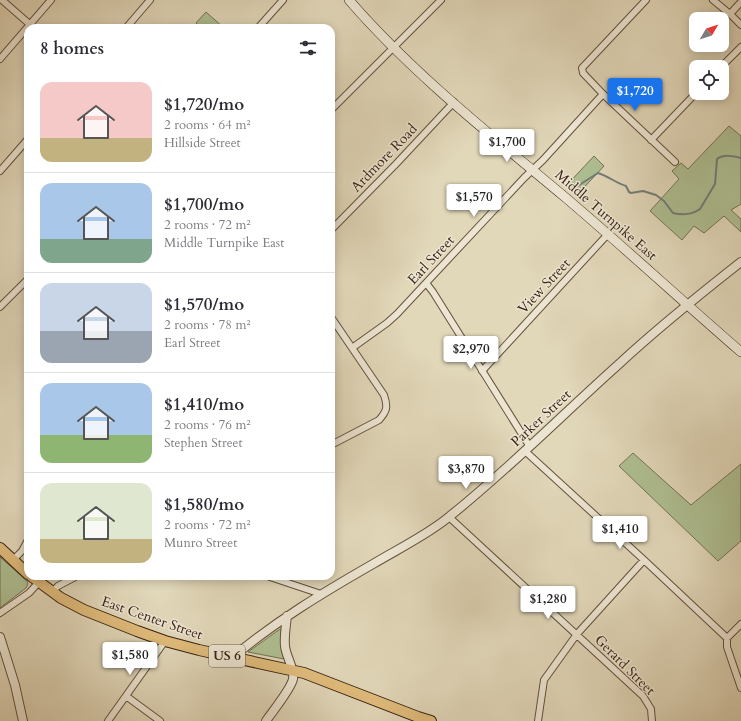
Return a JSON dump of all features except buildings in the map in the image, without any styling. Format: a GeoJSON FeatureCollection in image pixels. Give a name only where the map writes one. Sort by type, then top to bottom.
{"type":"FeatureCollection","features":[{"type":"Feature","properties":{"kind":"main road","name":"Middle Turnpike East"},"geometry":{"type":"LineString","coordinates":[[349,0],[394,47],[454,102],[608,234],[741,352]]}},
{"type":"Feature","properties":{"kind":"main road"},"geometry":{"type":"LineString","coordinates":[[0,548],[24,570]]}},
{"type":"Feature","properties":{"kind":"main road","name":"East Center Street"},"geometry":{"type":"LineString","coordinates":[[36,580],[52,592],[84,610],[165,641],[314,676],[431,721]]}},
{"type":"Feature","properties":{"kind":"street"},"geometry":{"type":"LineString","coordinates":[[2,0],[30,24]]}},
{"type":"Feature","properties":{"kind":"street"},"geometry":{"type":"LineString","coordinates":[[33,24],[50,0]]}},
{"type":"Feature","properties":{"kind":"street"},"geometry":{"type":"LineString","coordinates":[[129,24],[150,0]]}},
{"type":"Feature","properties":{"kind":"street"},"geometry":{"type":"LineString","coordinates":[[262,24],[283,0]]}},
{"type":"Feature","properties":{"kind":"street"},"geometry":{"type":"LineString","coordinates":[[335,106],[441,0]]}},
{"type":"Feature","properties":{"kind":"street"},"geometry":{"type":"LineString","coordinates":[[646,0],[582,68],[583,73],[603,94],[675,162]]}},
{"type":"Feature","properties":{"kind":"street"},"geometry":{"type":"LineString","coordinates":[[714,0],[741,25]]}},
{"type":"Feature","properties":{"kind":"street"},"geometry":{"type":"LineString","coordinates":[[730,14],[741,2]]}},
{"type":"Feature","properties":{"kind":"street"},"geometry":{"type":"LineString","coordinates":[[0,59],[24,34]]}},
{"type":"Feature","properties":{"kind":"street"},"geometry":{"type":"LineString","coordinates":[[729,60],[741,47]]}},
{"type":"Feature","properties":{"kind":"street","name":"Earl Street"},"geometry":{"type":"LineString","coordinates":[[352,348],[387,323],[603,94]]}},
{"type":"Feature","properties":{"kind":"street"},"geometry":{"type":"LineString","coordinates":[[651,140],[689,100]]}},
{"type":"Feature","properties":{"kind":"street","name":"Ardmore Road"},"geometry":{"type":"LineString","coordinates":[[335,226],[454,102]]}},
{"type":"Feature","properties":{"kind":"street"},"geometry":{"type":"LineString","coordinates":[[0,171],[24,144]]}},
{"type":"Feature","properties":{"kind":"street","name":"View Street"},"geometry":{"type":"LineString","coordinates":[[482,371],[608,234]]}},
{"type":"Feature","properties":{"kind":"street","name":"Parker Street"},"geometry":{"type":"LineString","coordinates":[[233,657],[288,616],[321,594],[410,542],[449,517],[527,449],[620,363],[687,304],[741,262]]}},
{"type":"Feature","properties":{"kind":"street"},"geometry":{"type":"LineString","coordinates":[[0,307],[24,283]]}},
{"type":"Feature","properties":{"kind":"street"},"geometry":{"type":"LineString","coordinates":[[426,283],[482,371],[527,449],[727,638]]}},
{"type":"Feature","properties":{"kind":"street"},"geometry":{"type":"LineString","coordinates":[[335,323],[384,395],[387,405],[384,414],[379,420],[335,443]]}},
{"type":"Feature","properties":{"kind":"street","name":"Gerard Street"},"geometry":{"type":"LineString","coordinates":[[449,517],[644,696],[651,709],[652,721]]}},
{"type":"Feature","properties":{"kind":"street"},"geometry":{"type":"LineString","coordinates":[[13,560],[24,547]]}},
{"type":"Feature","properties":{"kind":"street"},"geometry":{"type":"LineString","coordinates":[[538,721],[544,680],[577,634],[644,560]]}},
{"type":"Feature","properties":{"kind":"street"},"geometry":{"type":"LineString","coordinates":[[0,613],[29,593],[35,580]]}},
{"type":"Feature","properties":{"kind":"street"},"geometry":{"type":"LineString","coordinates":[[52,592],[58,586],[69,580]]}},
{"type":"Feature","properties":{"kind":"street"},"geometry":{"type":"LineString","coordinates":[[279,580],[321,594]]}},
{"type":"Feature","properties":{"kind":"street"},"geometry":{"type":"LineString","coordinates":[[266,721],[293,680],[292,670],[285,646],[285,632],[288,616]]}},
{"type":"Feature","properties":{"kind":"street"},"geometry":{"type":"LineString","coordinates":[[741,624],[727,638],[727,647],[741,688]]}},
{"type":"Feature","properties":{"kind":"street"},"geometry":{"type":"LineString","coordinates":[[0,637],[15,685],[23,721]]}},
{"type":"Feature","properties":{"kind":"street"},"geometry":{"type":"LineString","coordinates":[[108,721],[165,641]]}},
{"type":"Feature","properties":{"kind":"street"},"geometry":{"type":"LineString","coordinates":[[126,696],[160,721]]}},
{"type":"Feature","properties":{"kind":"green space"},"geometry":{"type":"Polygon","coordinates":[[[206,12],[220,24],[197,24],[196,23],[206,12]]]}},
{"type":"Feature","properties":{"kind":"green space"},"geometry":{"type":"Polygon","coordinates":[[[729,126],[741,136],[741,204],[731,210],[741,219],[741,232],[724,216],[704,233],[694,226],[682,240],[650,211],[679,179],[672,171],[681,163],[688,169],[729,126]]]}},
{"type":"Feature","properties":{"kind":"green space"},"geometry":{"type":"Polygon","coordinates":[[[594,156],[604,166],[577,195],[566,186],[594,156]]]}},
{"type":"Feature","properties":{"kind":"green space"},"geometry":{"type":"Polygon","coordinates":[[[633,453],[691,505],[741,464],[741,541],[718,561],[619,466],[633,453]]]}},
{"type":"Feature","properties":{"kind":"green space"},"geometry":{"type":"Polygon","coordinates":[[[0,557],[24,578],[24,580],[27,581],[28,584],[26,588],[0,608],[0,557]]]}},
{"type":"Feature","properties":{"kind":"green space"},"geometry":{"type":"Polygon","coordinates":[[[280,629],[281,646],[284,659],[248,652],[280,629]]]}},
{"type":"Feature","properties":{"kind":"waterway"},"geometry":{"type":"LineString","coordinates":[[576,187],[598,173],[626,186],[631,193],[643,191],[656,195],[664,201],[673,213],[690,213],[700,209],[715,184],[717,159],[726,156],[741,158]]}}]}
